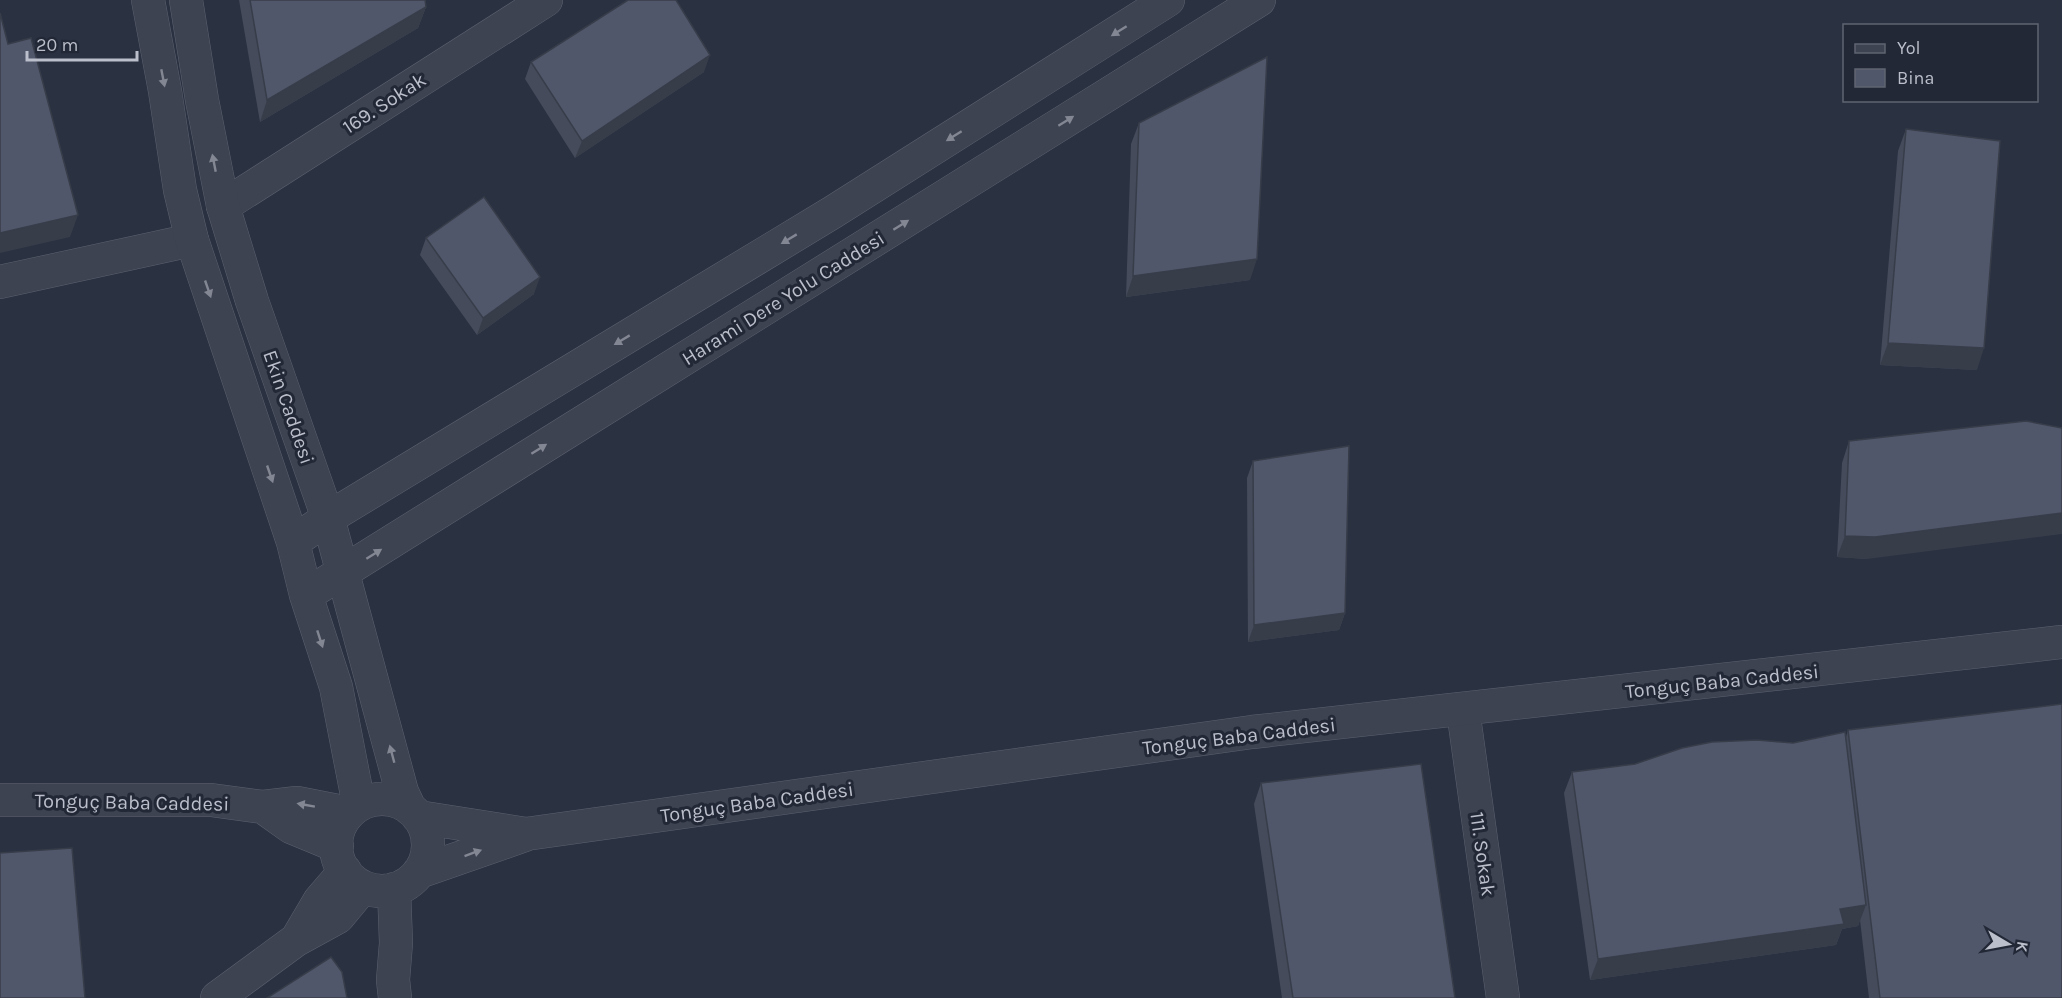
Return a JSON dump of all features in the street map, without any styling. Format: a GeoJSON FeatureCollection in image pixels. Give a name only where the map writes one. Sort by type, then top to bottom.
{"type":"FeatureCollection","features":[{"type":"Feature","properties":{"kind":"street","name":"Ekin Caddesi"},"geometry":{"type":"LineString","coordinates":[[148,0],[180,190],[192,240],[293,543],[306,595],[336,687],[354,809]]}},
{"type":"Feature","properties":{"kind":"street","name":"Ekin Caddesi"},"geometry":{"type":"LineString","coordinates":[[186,0],[202,100],[223,206],[252,301],[328,518],[402,792],[414,813]]}},
{"type":"Feature","properties":{"kind":"street","name":"169. Sokak"},"geometry":{"type":"LineString","coordinates":[[192,240],[223,206],[546,0]]}},
{"type":"Feature","properties":{"kind":"street"},"geometry":{"type":"LineString","coordinates":[[293,543],[328,518],[833,212],[1168,0]]}},
{"type":"Feature","properties":{"kind":"street","name":"Harami Dere Yolu Caddesi"},"geometry":{"type":"LineString","coordinates":[[306,595],[1259,0]]}},
{"type":"Feature","properties":{"kind":"street"},"geometry":{"type":"LineString","coordinates":[[0,282],[192,240]]}},
{"type":"Feature","properties":{"kind":"street","name":"Tonguç Baba Caddesi"},"geometry":{"type":"LineString","coordinates":[[414,813],[526,834],[1252,732],[2062,642]]}},
{"type":"Feature","properties":{"kind":"street","name":"111. Sokak"},"geometry":{"type":"LineString","coordinates":[[1463,710],[1503,998]]}},
{"type":"Feature","properties":{"kind":"street","name":"Tonguç Baba Caddesi"},"geometry":{"type":"LineString","coordinates":[[0,800],[211,800],[263,807],[297,803],[354,809]]}},
{"type":"Feature","properties":{"kind":"street"},"geometry":{"type":"LineString","coordinates":[[217,998],[296,940],[338,917],[372,876],[427,854],[427,834],[414,813],[401,804],[380,800],[354,809],[340,824],[372,876],[375,945],[394,989]]}},
{"type":"Feature","properties":{"kind":"street","name":"Tonguç Baba Caddesi"},"geometry":{"type":"LineString","coordinates":[[263,807],[291,827],[372,876]]}},
{"type":"Feature","properties":{"kind":"street"},"geometry":{"type":"LineString","coordinates":[[372,876],[526,834]]}},
{"type":"Feature","properties":{"kind":"building"},"geometry":{"type":"Polygon","coordinates":[[[250,0],[425,0],[426,7],[267,100],[250,0]]]}},
{"type":"Feature","properties":{"kind":"building"},"geometry":{"type":"Polygon","coordinates":[[[628,0],[676,0],[710,55],[582,141],[531,62],[628,0]]]}},
{"type":"Feature","properties":{"kind":"building"},"geometry":{"type":"Polygon","coordinates":[[[0,13],[8,44],[31,38],[78,215],[0,233],[0,13]]]}},
{"type":"Feature","properties":{"kind":"building"},"geometry":{"type":"Polygon","coordinates":[[[1267,57],[1257,259],[1133,276],[1139,123],[1267,57]]]}},
{"type":"Feature","properties":{"kind":"building"},"geometry":{"type":"Polygon","coordinates":[[[1906,129],[2000,141],[1984,348],[1888,343],[1906,129]]]}},
{"type":"Feature","properties":{"kind":"building"},"geometry":{"type":"Polygon","coordinates":[[[484,197],[540,277],[483,318],[426,238],[484,197]]]}},
{"type":"Feature","properties":{"kind":"building"},"geometry":{"type":"Polygon","coordinates":[[[2026,421],[2062,428],[2062,513],[1875,537],[1845,536],[1849,441],[2026,421]]]}},
{"type":"Feature","properties":{"kind":"building"},"geometry":{"type":"Polygon","coordinates":[[[1349,446],[1345,613],[1254,625],[1253,461],[1349,446]]]}},
{"type":"Feature","properties":{"kind":"building"},"geometry":{"type":"Polygon","coordinates":[[[2062,704],[2062,998],[1880,998],[1848,730],[2062,704]]]}},
{"type":"Feature","properties":{"kind":"building"},"geometry":{"type":"Polygon","coordinates":[[[1845,732],[1866,905],[1840,909],[1844,924],[1598,959],[1572,772],[1635,764],[1682,748],[1712,742],[1757,740],[1793,743],[1845,732]]]}},
{"type":"Feature","properties":{"kind":"building"},"geometry":{"type":"Polygon","coordinates":[[[1421,764],[1455,998],[1293,998],[1261,783],[1421,764]]]}},
{"type":"Feature","properties":{"kind":"building"},"geometry":{"type":"Polygon","coordinates":[[[72,848],[85,998],[0,998],[0,853],[72,848]]]}},
{"type":"Feature","properties":{"kind":"building"},"geometry":{"type":"Polygon","coordinates":[[[331,957],[342,972],[347,998],[267,998],[331,957]]]}}]}
